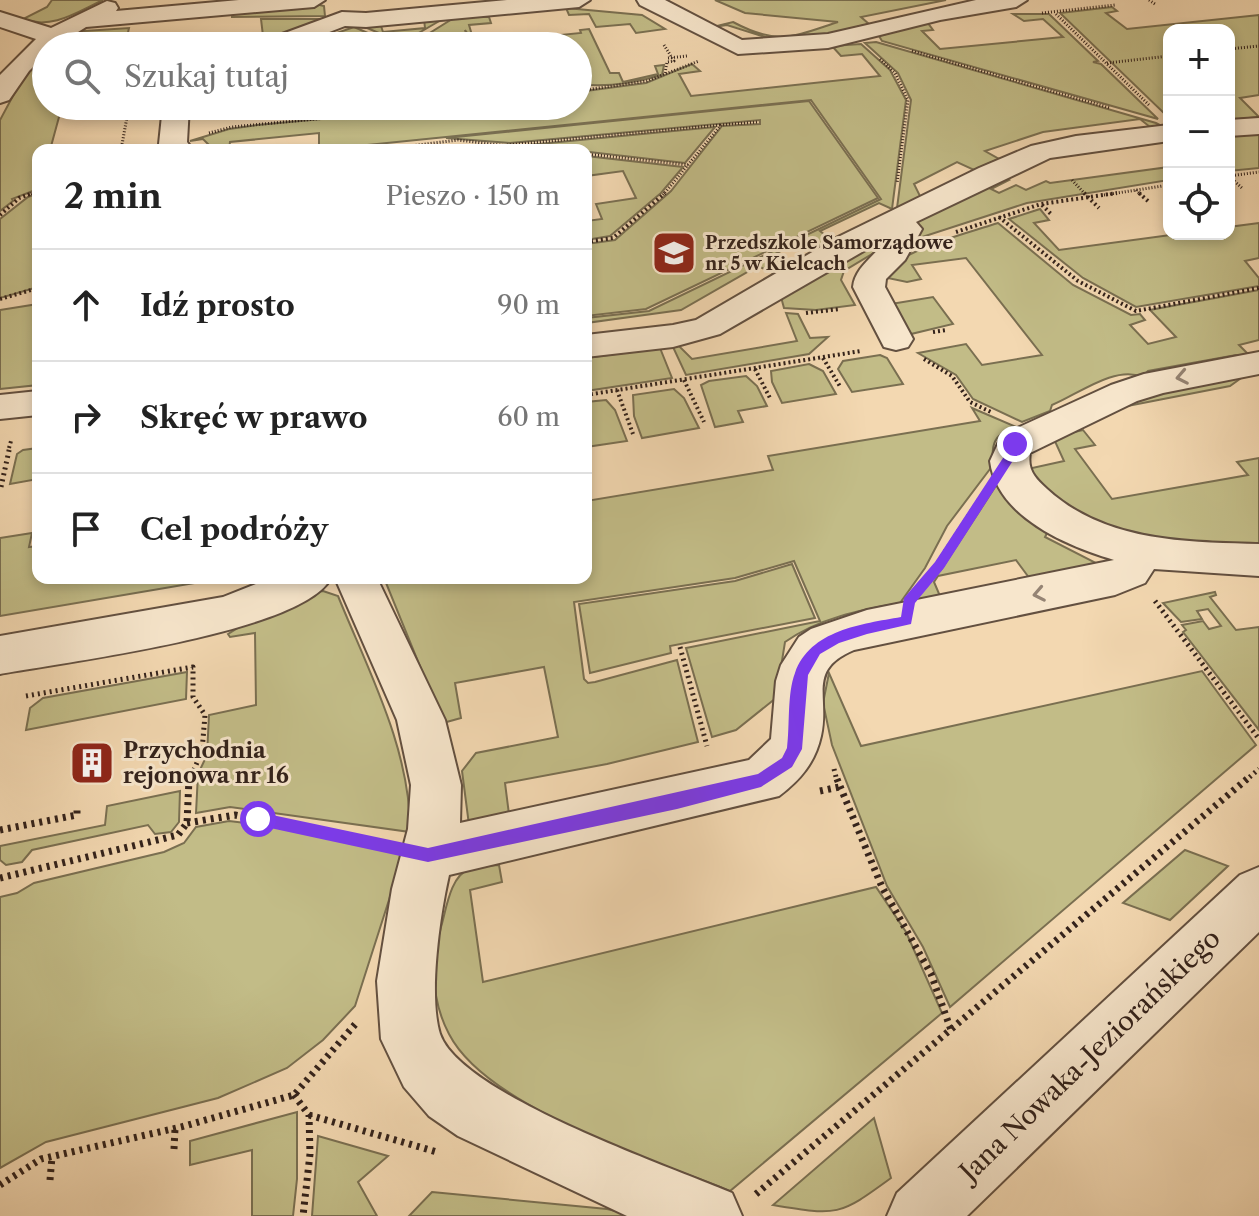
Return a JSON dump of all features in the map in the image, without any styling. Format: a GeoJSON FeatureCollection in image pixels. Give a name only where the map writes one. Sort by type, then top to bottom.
{"type":"FeatureCollection","features":[{"type":"Feature","properties":{"kind":"street"},"geometry":{"type":"LineString","coordinates":[[59,32],[129,0]]}},
{"type":"Feature","properties":{"kind":"street"},"geometry":{"type":"LineString","coordinates":[[80,21],[314,0]]}},
{"type":"Feature","properties":{"kind":"street"},"geometry":{"type":"LineString","coordinates":[[296,32],[337,9],[366,20],[579,0]]}},
{"type":"Feature","properties":{"kind":"street"},"geometry":{"type":"LineString","coordinates":[[644,2],[738,47],[828,41],[940,13],[1016,0]]}},
{"type":"Feature","properties":{"kind":"street"},"geometry":{"type":"LineString","coordinates":[[6,26],[33,32]]}},
{"type":"Feature","properties":{"kind":"street"},"geometry":{"type":"LineString","coordinates":[[0,95],[20,64],[32,53]]}},
{"type":"Feature","properties":{"kind":"street"},"geometry":{"type":"LineString","coordinates":[[173,144],[175,120]]}},
{"type":"Feature","properties":{"kind":"street"},"geometry":{"type":"LineString","coordinates":[[895,342],[869,287],[870,277],[894,238],[989,174],[1041,152],[1163,123]]}},
{"type":"Feature","properties":{"kind":"street"},"geometry":{"type":"LineString","coordinates":[[1235,128],[1259,126]]}},
{"type":"Feature","properties":{"kind":"street"},"geometry":{"type":"LineString","coordinates":[[592,345],[673,336],[708,327],[849,244],[894,238]]}},
{"type":"Feature","properties":{"kind":"street"},"geometry":{"type":"LineString","coordinates":[[1259,363],[1157,382],[1124,393],[1015,444],[1008,459],[1018,483],[1048,512],[1095,538],[1214,574],[1259,560]]}},
{"type":"Feature","properties":{"kind":"street"},"geometry":{"type":"LineString","coordinates":[[6,423],[32,407]]}},
{"type":"Feature","properties":{"kind":"street"},"geometry":{"type":"LineString","coordinates":[[428,855],[677,802],[761,780],[787,763],[795,749],[801,674],[815,650],[834,639],[867,628],[1115,578],[1130,571],[1143,551]]}},
{"type":"Feature","properties":{"kind":"street"},"geometry":{"type":"LineString","coordinates":[[0,655],[223,615],[261,603],[298,584]]}},
{"type":"Feature","properties":{"kind":"street"},"geometry":{"type":"LineString","coordinates":[[359,584],[416,709],[428,744],[437,808],[411,930],[406,981],[411,1039],[425,1066],[451,1094],[480,1114],[625,1183],[730,1208]]}},
{"type":"Feature","properties":{"kind":"street","name":"Jana Nowaka-Jeziorańskiego"},"geometry":{"type":"LineString","coordinates":[[920,1216],[1259,894]]}},
{"type":"Feature","properties":{"kind":"path"},"geometry":{"type":"LineString","coordinates":[[1149,0],[1155,4]]}},
{"type":"Feature","properties":{"kind":"path"},"geometry":{"type":"LineString","coordinates":[[1112,3],[1119,8]]}},
{"type":"Feature","properties":{"kind":"path"},"geometry":{"type":"LineString","coordinates":[[1046,5],[1163,123]]}},
{"type":"Feature","properties":{"kind":"path"},"geometry":{"type":"LineString","coordinates":[[658,35],[674,61],[667,62],[664,74]]}},
{"type":"Feature","properties":{"kind":"path"},"geometry":{"type":"LineString","coordinates":[[1235,48],[1259,46]]}},
{"type":"Feature","properties":{"kind":"path"},"geometry":{"type":"LineString","coordinates":[[592,88],[647,81],[701,60],[693,56],[670,58]]}},
{"type":"Feature","properties":{"kind":"path"},"geometry":{"type":"LineString","coordinates":[[1106,63],[1163,57]]}},
{"type":"Feature","properties":{"kind":"path"},"geometry":{"type":"LineString","coordinates":[[939,59],[1110,108]]}},
{"type":"Feature","properties":{"kind":"path"},"geometry":{"type":"LineString","coordinates":[[895,73],[908,100],[897,186]]}},
{"type":"Feature","properties":{"kind":"path"},"geometry":{"type":"LineString","coordinates":[[121,144],[125,120]]}},
{"type":"Feature","properties":{"kind":"path"},"geometry":{"type":"LineString","coordinates":[[190,142],[232,127],[301,120]]}},
{"type":"Feature","properties":{"kind":"path"},"geometry":{"type":"LineString","coordinates":[[518,144],[758,122]]}},
{"type":"Feature","properties":{"kind":"path"},"geometry":{"type":"LineString","coordinates":[[592,241],[613,238],[665,193],[721,125]]}},
{"type":"Feature","properties":{"kind":"path"},"geometry":{"type":"LineString","coordinates":[[426,144],[458,140],[497,144]]}},
{"type":"Feature","properties":{"kind":"path"},"geometry":{"type":"LineString","coordinates":[[592,155],[688,165]]}},
{"type":"Feature","properties":{"kind":"path"},"geometry":{"type":"LineString","coordinates":[[1235,175],[1259,172]]}},
{"type":"Feature","properties":{"kind":"path"},"geometry":{"type":"LineString","coordinates":[[1072,180],[1099,208]]}},
{"type":"Feature","properties":{"kind":"path"},"geometry":{"type":"LineString","coordinates":[[1235,182],[1243,189]]}},
{"type":"Feature","properties":{"kind":"path"},"geometry":{"type":"LineString","coordinates":[[894,238],[999,217],[1041,204],[1163,186]]}},
{"type":"Feature","properties":{"kind":"path"},"geometry":{"type":"LineString","coordinates":[[1135,189],[1148,201]]}},
{"type":"Feature","properties":{"kind":"path"},"geometry":{"type":"LineString","coordinates":[[0,215],[19,198],[32,193]]}},
{"type":"Feature","properties":{"kind":"path"},"geometry":{"type":"LineString","coordinates":[[1041,204],[1051,214]]}},
{"type":"Feature","properties":{"kind":"path"},"geometry":{"type":"LineString","coordinates":[[999,217],[1078,281],[1136,311],[1259,288]]}},
{"type":"Feature","properties":{"kind":"path"},"geometry":{"type":"LineString","coordinates":[[0,299],[32,290]]}},
{"type":"Feature","properties":{"kind":"path"},"geometry":{"type":"LineString","coordinates":[[799,312],[841,309]]}},
{"type":"Feature","properties":{"kind":"path"},"geometry":{"type":"LineString","coordinates":[[592,394],[823,358],[895,342],[913,342],[917,354],[952,376],[970,402],[978,406]]}},
{"type":"Feature","properties":{"kind":"path"},"geometry":{"type":"LineString","coordinates":[[823,358],[841,388]]}},
{"type":"Feature","properties":{"kind":"path"},"geometry":{"type":"LineString","coordinates":[[755,369],[771,400]]}},
{"type":"Feature","properties":{"kind":"path"},"geometry":{"type":"LineString","coordinates":[[684,380],[704,422]]}},
{"type":"Feature","properties":{"kind":"path"},"geometry":{"type":"LineString","coordinates":[[617,390],[633,434]]}},
{"type":"Feature","properties":{"kind":"path"},"geometry":{"type":"LineString","coordinates":[[1,487],[6,423]]}},
{"type":"Feature","properties":{"kind":"path"},"geometry":{"type":"LineString","coordinates":[[907,621],[909,602],[939,565],[1008,459]]}},
{"type":"Feature","properties":{"kind":"path"},"geometry":{"type":"LineString","coordinates":[[1155,600],[1259,739]]}},
{"type":"Feature","properties":{"kind":"path"},"geometry":{"type":"LineString","coordinates":[[680,647],[704,739]]}},
{"type":"Feature","properties":{"kind":"path"},"geometry":{"type":"LineString","coordinates":[[0,878],[178,835],[187,823],[189,775],[202,751],[205,715],[193,697],[193,667],[39,696],[17,697]]}},
{"type":"Feature","properties":{"kind":"path"},"geometry":{"type":"LineString","coordinates":[[834,767],[839,787],[882,887],[931,974],[951,1030]]}},
{"type":"Feature","properties":{"kind":"path"},"geometry":{"type":"LineString","coordinates":[[730,1208],[951,1030],[1259,769]]}},
{"type":"Feature","properties":{"kind":"path"},"geometry":{"type":"LineString","coordinates":[[0,830],[77,815],[77,809]]}},
{"type":"Feature","properties":{"kind":"path"},"geometry":{"type":"LineString","coordinates":[[187,823],[235,815],[428,855]]}},
{"type":"Feature","properties":{"kind":"path"},"geometry":{"type":"LineString","coordinates":[[0,1185],[41,1159],[175,1129],[294,1095],[368,1010]]}},
{"type":"Feature","properties":{"kind":"path"},"geometry":{"type":"LineString","coordinates":[[294,1095],[309,1115],[310,1154],[303,1216]]}},
{"type":"Feature","properties":{"kind":"path"},"geometry":{"type":"LineString","coordinates":[[309,1115],[448,1155]]}},
{"type":"Feature","properties":{"kind":"path"},"geometry":{"type":"LineString","coordinates":[[174,1149],[175,1129]]}},
{"type":"Feature","properties":{"kind":"path"},"geometry":{"type":"LineString","coordinates":[[50,1180],[52,1157]]}},
{"type":"Feature","properties":{"kind":"shaded area"},"geometry":{"type":"Polygon","coordinates":[[[52,0],[103,0],[54,21],[23,19],[47,7],[52,0]]]}},
{"type":"Feature","properties":{"kind":"shaded area"},"geometry":{"type":"Polygon","coordinates":[[[715,0],[946,0],[861,17],[869,24],[821,36],[774,40],[727,25],[713,27],[733,22],[762,34],[785,37],[838,22],[745,13],[715,0]]]}},
{"type":"Feature","properties":{"kind":"shaded area"},"geometry":{"type":"Polygon","coordinates":[[[311,3],[324,6],[325,16],[232,17],[232,10],[311,3]]]}},
{"type":"Feature","properties":{"kind":"shaded area"},"geometry":{"type":"Polygon","coordinates":[[[1112,7],[1117,11],[1106,13],[1127,29],[1163,25],[1163,112],[1060,13],[1112,7]]]}},
{"type":"Feature","properties":{"kind":"shaded area"},"geometry":{"type":"Polygon","coordinates":[[[566,8],[642,15],[665,29],[636,33],[630,24],[596,27],[589,14],[569,15],[566,8]]]}},
{"type":"Feature","properties":{"kind":"shaded area"},"geometry":{"type":"Polygon","coordinates":[[[1013,14],[1049,14],[1098,61],[1093,62],[1101,64],[1158,119],[882,41],[879,36],[927,22],[933,30],[922,31],[940,49],[1063,37],[1043,19],[1024,21],[1013,14]]]}},
{"type":"Feature","properties":{"kind":"shaded area"},"geometry":{"type":"Polygon","coordinates":[[[1259,15],[1259,95],[1240,98],[1259,117],[1235,119],[1235,24],[1174,24],[1259,15]]]}},
{"type":"Feature","properties":{"kind":"shaded area"},"geometry":{"type":"Polygon","coordinates":[[[448,16],[420,32],[383,32],[425,28],[424,19],[448,16]]]}},
{"type":"Feature","properties":{"kind":"shaded area"},"geometry":{"type":"Polygon","coordinates":[[[457,16],[489,17],[491,23],[469,25],[471,32],[431,32],[457,16]]]}},
{"type":"Feature","properties":{"kind":"shaded area"},"geometry":{"type":"Polygon","coordinates":[[[261,19],[325,19],[293,32],[263,32],[261,19]]]}},
{"type":"Feature","properties":{"kind":"shaded area"},"geometry":{"type":"Polygon","coordinates":[[[380,23],[383,32],[360,25],[380,23]]]}},
{"type":"Feature","properties":{"kind":"shaded area"},"geometry":{"type":"Polygon","coordinates":[[[354,27],[365,32],[340,32],[354,27]]]}},
{"type":"Feature","properties":{"kind":"shaded area"},"geometry":{"type":"Polygon","coordinates":[[[129,28],[128,32],[69,32],[129,28]]]}},
{"type":"Feature","properties":{"kind":"shaded area"},"geometry":{"type":"Polygon","coordinates":[[[592,35],[610,73],[619,73],[623,82],[658,74],[655,66],[664,65],[662,75],[620,84],[592,85],[592,35]]]}},
{"type":"Feature","properties":{"kind":"shaded area"},"geometry":{"type":"Polygon","coordinates":[[[876,42],[1156,123],[1160,125],[1150,127],[1140,119],[1043,132],[985,151],[999,159],[974,170],[957,162],[914,184],[921,198],[901,209],[897,208],[911,100],[898,73],[865,43],[876,42]]]}},
{"type":"Feature","properties":{"kind":"shaded area"},"geometry":{"type":"Polygon","coordinates":[[[861,44],[890,70],[906,100],[892,209],[879,203],[820,231],[831,240],[820,247],[803,240],[771,256],[786,268],[775,274],[758,266],[681,310],[592,322],[592,317],[649,311],[881,199],[811,100],[377,144],[319,144],[319,133],[230,144],[208,144],[203,139],[190,141],[229,129],[311,120],[592,120],[592,90],[646,83],[692,64],[700,71],[679,74],[691,96],[880,76],[862,54],[841,56],[832,46],[861,44]]]}},
{"type":"Feature","properties":{"kind":"shaded area"},"geometry":{"type":"Polygon","coordinates":[[[29,66],[32,66],[32,120],[58,120],[52,144],[32,144],[32,191],[12,199],[0,211],[0,120],[29,66]]]}},
{"type":"Feature","properties":{"kind":"shaded area","name":"Przedszkole Samorządowe nr 5 w Kielcach"},"geometry":{"type":"Polygon","coordinates":[[[809,101],[878,198],[646,309],[592,315],[592,243],[615,240],[671,191],[722,126],[760,124],[760,120],[510,143],[446,138],[809,101]]]}},
{"type":"Feature","properties":{"kind":"shaded area"},"geometry":{"type":"Polygon","coordinates":[[[715,127],[685,163],[592,152],[592,144],[538,144],[715,127]]]}},
{"type":"Feature","properties":{"kind":"shaded area"},"geometry":{"type":"Polygon","coordinates":[[[1259,134],[1259,168],[1235,170],[1235,135],[1259,134]]]}},
{"type":"Feature","properties":{"kind":"shaded area"},"geometry":{"type":"Polygon","coordinates":[[[592,157],[683,167],[661,193],[610,236],[592,239],[592,220],[602,219],[596,204],[636,198],[623,171],[592,175],[592,157]]]}},
{"type":"Feature","properties":{"kind":"shaded area"},"geometry":{"type":"Polygon","coordinates":[[[1163,168],[1163,181],[1027,203],[913,240],[918,221],[979,188],[1007,179],[991,189],[999,193],[1016,185],[1026,190],[1046,181],[1050,183],[1163,168]]]}},
{"type":"Feature","properties":{"kind":"shaded area"},"geometry":{"type":"Polygon","coordinates":[[[32,195],[32,289],[0,298],[0,219],[32,195]]]}},
{"type":"Feature","properties":{"kind":"shaded area"},"geometry":{"type":"Polygon","coordinates":[[[1040,209],[1049,220],[1034,223],[1059,250],[1163,236],[1163,240],[1235,240],[1235,226],[1259,223],[1259,258],[1245,261],[1259,278],[1259,286],[1136,307],[1083,278],[1009,219],[1040,209]]]}},
{"type":"Feature","properties":{"kind":"shaded area"},"geometry":{"type":"Polygon","coordinates":[[[998,223],[1073,285],[1131,315],[1140,314],[1145,320],[1130,325],[1148,344],[1176,337],[1150,310],[1259,290],[1259,340],[1239,345],[1250,356],[1242,358],[1236,355],[1148,371],[1142,377],[1131,374],[1108,378],[1052,405],[1050,411],[1022,422],[973,399],[956,375],[918,353],[966,344],[982,365],[1042,355],[966,258],[912,265],[921,279],[907,282],[878,276],[920,250],[998,223]]]}},
{"type":"Feature","properties":{"kind":"shaded area"},"geometry":{"type":"Polygon","coordinates":[[[893,233],[882,248],[844,271],[841,280],[855,305],[816,310],[784,308],[781,297],[893,233]]]}},
{"type":"Feature","properties":{"kind":"shaded area"},"geometry":{"type":"Polygon","coordinates":[[[933,297],[953,324],[911,334],[891,304],[933,297]]]}},
{"type":"Feature","properties":{"kind":"shaded area"},"geometry":{"type":"Polygon","coordinates":[[[32,305],[32,386],[0,389],[0,310],[32,305]]]}},
{"type":"Feature","properties":{"kind":"shaded area"},"geometry":{"type":"Polygon","coordinates":[[[786,313],[798,314],[810,338],[828,337],[809,354],[686,375],[673,347],[679,346],[692,359],[797,341],[786,313]]]}},
{"type":"Feature","properties":{"kind":"shaded area"},"geometry":{"type":"Polygon","coordinates":[[[660,348],[672,378],[592,390],[592,357],[660,348]]]}},
{"type":"Feature","properties":{"kind":"shaded area"},"geometry":{"type":"Polygon","coordinates":[[[880,355],[887,358],[903,384],[852,392],[838,369],[843,361],[880,355]]]}},
{"type":"Feature","properties":{"kind":"shaded area"},"geometry":{"type":"Polygon","coordinates":[[[809,364],[823,371],[836,394],[782,403],[772,382],[771,371],[809,364]]]}},
{"type":"Feature","properties":{"kind":"shaded area"},"geometry":{"type":"Polygon","coordinates":[[[746,376],[757,386],[767,406],[738,411],[743,422],[715,427],[701,385],[746,376]]]}},
{"type":"Feature","properties":{"kind":"shaded area"},"geometry":{"type":"Polygon","coordinates":[[[1244,376],[1230,386],[1112,409],[1124,400],[1244,376]]]}},
{"type":"Feature","properties":{"kind":"shaded area"},"geometry":{"type":"Polygon","coordinates":[[[674,389],[684,398],[699,428],[642,438],[634,416],[633,395],[674,389]]]}},
{"type":"Feature","properties":{"kind":"shaded area"},"geometry":{"type":"Polygon","coordinates":[[[606,400],[615,410],[627,441],[592,446],[592,401],[606,400]]]}},
{"type":"Feature","properties":{"kind":"shaded area"},"geometry":{"type":"Polygon","coordinates":[[[972,408],[1014,426],[995,441],[993,465],[947,526],[925,568],[900,603],[826,621],[785,642],[776,698],[736,730],[712,737],[686,648],[820,621],[794,561],[735,578],[574,602],[584,679],[588,683],[595,682],[677,660],[698,742],[607,764],[505,783],[510,822],[469,825],[462,771],[476,753],[558,737],[544,667],[455,683],[461,718],[443,723],[386,584],[592,584],[592,500],[773,470],[768,456],[980,421],[972,408]]]}},
{"type":"Feature","properties":{"kind":"shaded area"},"geometry":{"type":"Polygon","coordinates":[[[1083,430],[1095,445],[1075,449],[1112,499],[1248,475],[1237,462],[1259,458],[1259,549],[1143,543],[1071,514],[1023,470],[1064,461],[1053,437],[1083,430]]]}},
{"type":"Feature","properties":{"kind":"shaded area"},"geometry":{"type":"Polygon","coordinates":[[[32,449],[32,480],[10,484],[17,454],[32,449]]]}},
{"type":"Feature","properties":{"kind":"shaded area"},"geometry":{"type":"Polygon","coordinates":[[[999,481],[1050,527],[1045,537],[1098,564],[1030,579],[1016,560],[938,576],[934,582],[940,596],[914,601],[941,570],[999,481]]]}},
{"type":"Feature","properties":{"kind":"shaded area"},"geometry":{"type":"Polygon","coordinates":[[[32,533],[29,547],[32,547],[32,584],[189,584],[0,616],[0,538],[32,533]]]}},
{"type":"Feature","properties":{"kind":"shaded area"},"geometry":{"type":"Polygon","coordinates":[[[792,564],[815,618],[670,646],[671,653],[590,673],[579,604],[735,581],[792,564]]]}},
{"type":"Feature","properties":{"kind":"shaded area"},"geometry":{"type":"Polygon","coordinates":[[[323,591],[338,596],[386,711],[403,771],[410,832],[230,807],[196,813],[198,774],[207,755],[209,715],[256,705],[255,633],[230,637],[228,634],[286,601],[323,591]]]}},
{"type":"Feature","properties":{"kind":"shaded area"},"geometry":{"type":"Polygon","coordinates":[[[1215,592],[1216,595],[1210,597],[1236,630],[1259,627],[1259,730],[1183,632],[1186,630],[1182,625],[1203,621],[1209,629],[1221,626],[1208,609],[1197,611],[1202,619],[1181,622],[1163,603],[1215,592]]]}},
{"type":"Feature","properties":{"kind":"shaded area"},"geometry":{"type":"Polygon","coordinates":[[[1202,671],[1256,745],[950,1007],[923,947],[887,886],[832,745],[823,703],[829,673],[861,746],[1202,671]]]}},
{"type":"Feature","properties":{"kind":"shaded area"},"geometry":{"type":"Polygon","coordinates":[[[187,672],[186,699],[26,730],[30,708],[43,698],[187,672]]]}},
{"type":"Feature","properties":{"kind":"shaded area"},"geometry":{"type":"Polygon","coordinates":[[[180,791],[179,822],[171,832],[155,834],[148,825],[32,850],[22,862],[6,865],[0,860],[0,846],[105,825],[107,806],[180,791]]]}},
{"type":"Feature","properties":{"kind":"shaded area"},"geometry":{"type":"Polygon","coordinates":[[[229,821],[345,835],[405,850],[355,1006],[323,1040],[287,1068],[218,1098],[46,1142],[0,1168],[0,897],[17,893],[34,883],[164,852],[184,843],[196,827],[229,821]]]}},
{"type":"Feature","properties":{"kind":"shaded area"},"geometry":{"type":"Polygon","coordinates":[[[1185,850],[1228,866],[1170,920],[1123,903],[1185,850]]]}},
{"type":"Feature","properties":{"kind":"shaded area"},"geometry":{"type":"Polygon","coordinates":[[[499,865],[502,882],[470,890],[483,982],[876,887],[906,932],[942,1013],[730,1191],[575,1129],[535,1108],[498,1085],[469,1061],[449,1034],[439,1008],[434,981],[438,941],[447,903],[453,886],[463,873],[476,867],[499,865]]]}},
{"type":"Feature","properties":{"kind":"shaded area"},"geometry":{"type":"Polygon","coordinates":[[[297,1112],[297,1179],[293,1216],[252,1216],[252,1150],[190,1165],[190,1141],[297,1112]]]}},
{"type":"Feature","properties":{"kind":"shaded area"},"geometry":{"type":"Polygon","coordinates":[[[874,1118],[891,1178],[860,1200],[837,1210],[812,1211],[773,1205],[874,1118]]]}},
{"type":"Feature","properties":{"kind":"shaded area"},"geometry":{"type":"Polygon","coordinates":[[[318,1136],[388,1156],[358,1182],[377,1216],[312,1216],[318,1136]]]}},
{"type":"Feature","properties":{"kind":"shaded area"},"geometry":{"type":"Polygon","coordinates":[[[432,1192],[607,1209],[637,1216],[409,1216],[432,1192]]]}},
{"type":"Feature","properties":{"kind":"place","name":"Przedszkole Samorządowe nr 5 w Kielcach"},"geometry":{"type":"Point","coordinates":[674,253]}},
{"type":"Feature","properties":{"kind":"place","name":"Przychodnia rejonowa nr 16"},"geometry":{"type":"Point","coordinates":[92,763]}},
{"type":"Feature","properties":{"kind":"route"},"geometry":{"type":"LineString","coordinates":[[258,819],[428,855],[677,802],[761,780],[787,763],[795,749],[801,674],[815,650],[834,639],[867,628],[907,621],[909,602],[939,565],[1015,444]]}}]}
